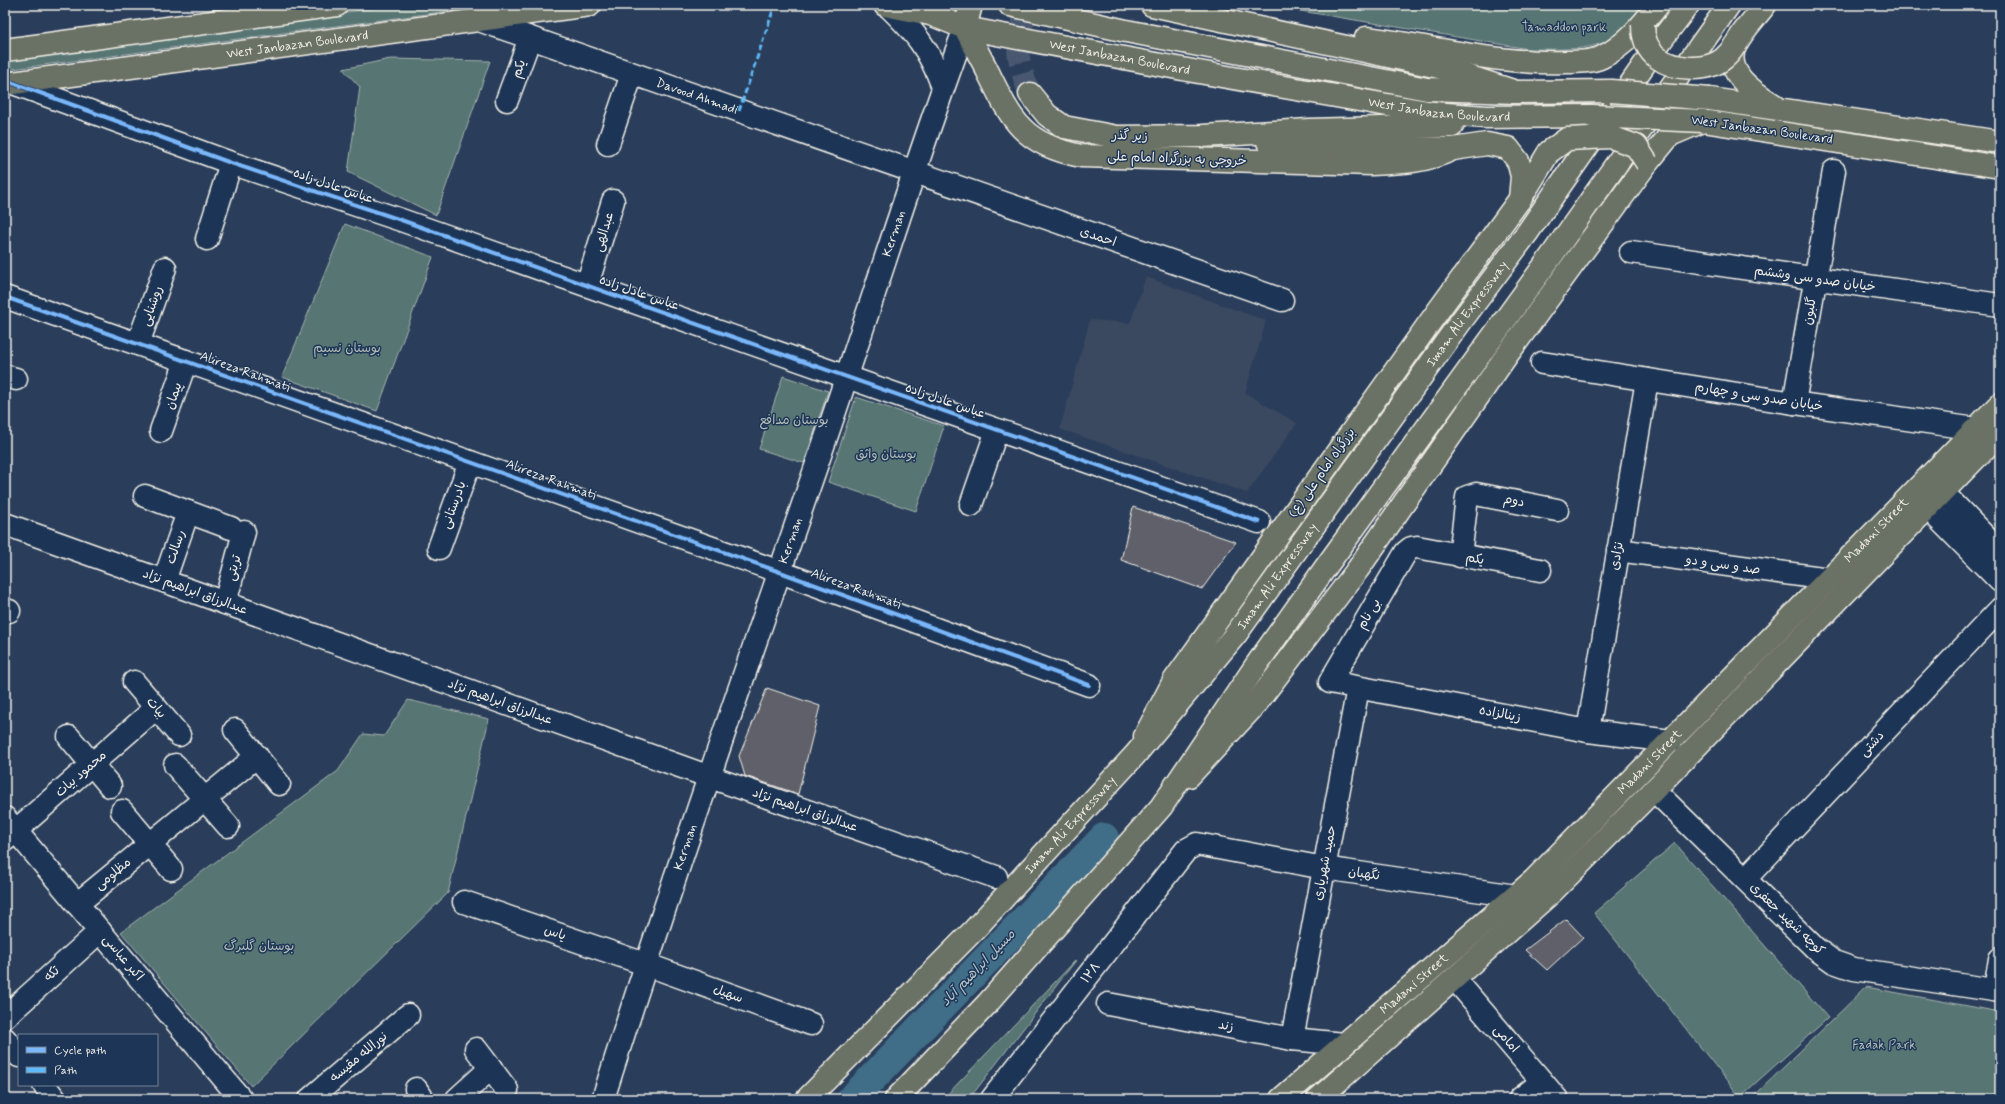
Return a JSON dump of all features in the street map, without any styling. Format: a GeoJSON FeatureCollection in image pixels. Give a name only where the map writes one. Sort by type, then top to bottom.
{"type":"FeatureCollection","features":[{"type":"Feature","properties":{"kind":"main road"},"geometry":{"type":"LineString","coordinates":[[5,50],[337,5]]}},
{"type":"Feature","properties":{"kind":"main road","name":"West Janbazan Boulevard"},"geometry":{"type":"LineString","coordinates":[[9,83],[590,5]]}},
{"type":"Feature","properties":{"kind":"main road","name":"West Janbazan Boulevard"},"geometry":{"type":"LineString","coordinates":[[886,5],[930,14],[965,28],[1193,71],[1432,113],[1486,117],[1592,116],[1703,120],[2000,166]]}},
{"type":"Feature","properties":{"kind":"main road","name":"Kerman"},"geometry":{"type":"LineString","coordinates":[[965,28],[971,5]]}},
{"type":"Feature","properties":{"kind":"main road","name":"West Janbazan Boulevard"},"geometry":{"type":"LineString","coordinates":[[1010,5],[1126,31],[1427,89],[1516,92],[1611,91],[1710,99],[1779,108],[2000,142]]}},
{"type":"Feature","properties":{"kind":"main road"},"geometry":{"type":"LineString","coordinates":[[1059,5],[1086,14],[1126,31]]}},
{"type":"Feature","properties":{"kind":"main road"},"geometry":{"type":"LineString","coordinates":[[1152,5],[1300,38],[1348,36],[1520,62],[1582,62],[1602,57],[1642,25],[1658,5]]}},
{"type":"Feature","properties":{"kind":"main road","name":"Imam Ali Expressway"},"geometry":{"type":"LineString","coordinates":[[807,1099],[974,930],[1135,755],[1236,634],[1459,324],[1528,233],[1649,58],[1688,5]]}},
{"type":"Feature","properties":{"kind":"main road"},"geometry":{"type":"LineString","coordinates":[[1161,807],[1310,589],[1552,255],[1729,5]]}},
{"type":"Feature","properties":{"kind":"main road"},"geometry":{"type":"LineString","coordinates":[[1642,25],[1646,45],[1657,58],[1679,67],[1692,68],[1713,64],[1722,60],[1765,5]]}},
{"type":"Feature","properties":{"kind":"main road","name":"خروجی به بزرگراه امام علی"},"geometry":{"type":"LineString","coordinates":[[965,28],[1005,108],[1015,122],[1035,138],[1062,152],[1081,156],[1372,164],[1407,163],[1435,158],[1453,149]]}},
{"type":"Feature","properties":{"kind":"main road","name":"West Janbazan Boulevard"},"geometry":{"type":"LineString","coordinates":[[1300,38],[1439,67],[1516,92]]}},
{"type":"Feature","properties":{"kind":"main road"},"geometry":{"type":"LineString","coordinates":[[1735,44],[1733,59],[1740,78],[1745,85],[1779,108]]}},
{"type":"Feature","properties":{"kind":"main road","name":"زیر گذر"},"geometry":{"type":"LineString","coordinates":[[1030,94],[1047,115],[1064,127],[1117,137],[1202,136],[1245,133],[1453,126],[1486,117]]}},
{"type":"Feature","properties":{"kind":"main road"},"geometry":{"type":"LineString","coordinates":[[896,1099],[987,1004],[1161,807],[1255,705],[1358,568],[1507,355],[1647,163],[1670,135],[1703,120]]}},
{"type":"Feature","properties":{"kind":"main road"},"geometry":{"type":"LineString","coordinates":[[1245,133],[1273,144],[1453,149],[1486,144],[1508,148],[1518,161],[1522,176],[1520,199]]}},
{"type":"Feature","properties":{"kind":"main road","name":"بزرگراه امام علی (ع)"},"geometry":{"type":"LineString","coordinates":[[1135,755],[1174,681],[1433,318],[1520,199],[1549,152],[1567,139],[1610,136],[1636,146],[1647,163]]}},
{"type":"Feature","properties":{"kind":"main road","name":"Madani Street"},"geometry":{"type":"LineString","coordinates":[[1318,1099],[1552,892],[1654,790],[1936,484],[1976,429],[2000,404]]}},
{"type":"Feature","properties":{"kind":"main road","name":"Madani Street"},"geometry":{"type":"LineString","coordinates":[[1936,484],[2000,433]]}},
{"type":"Feature","properties":{"kind":"main road","name":"Madani Street"},"geometry":{"type":"LineString","coordinates":[[1281,1099],[1534,880],[1829,579],[1920,501]]}},
{"type":"Feature","properties":{"kind":"main road"},"geometry":{"type":"LineString","coordinates":[[1439,962],[1454,979]]}},
{"type":"Feature","properties":{"kind":"street"},"geometry":{"type":"LineString","coordinates":[[886,5],[905,23],[925,46],[943,87]]}},
{"type":"Feature","properties":{"kind":"street","name":"Davood Ahmadi"},"geometry":{"type":"LineString","coordinates":[[479,20],[914,173]]}},
{"type":"Feature","properties":{"kind":"street","name":"Kerman"},"geometry":{"type":"LineString","coordinates":[[603,1099],[646,964],[847,377],[943,87],[965,28]]}},
{"type":"Feature","properties":{"kind":"street","name":"یکم"},"geometry":{"type":"LineString","coordinates":[[507,100],[530,38]]}},
{"type":"Feature","properties":{"kind":"street"},"geometry":{"type":"LineString","coordinates":[[608,144],[632,74]]}},
{"type":"Feature","properties":{"kind":"street","name":"عباس عادل زاده"},"geometry":{"type":"LineString","coordinates":[[9,83],[231,163],[401,220],[1259,522]]}},
{"type":"Feature","properties":{"kind":"street"},"geometry":{"type":"LineString","coordinates":[[207,240],[231,163]]}},
{"type":"Feature","properties":{"kind":"street","name":"گلبون"},"geometry":{"type":"LineString","coordinates":[[1794,403],[1834,171]]}},
{"type":"Feature","properties":{"kind":"street","name":"احمدی"},"geometry":{"type":"LineString","coordinates":[[914,173],[1282,300]]}},
{"type":"Feature","properties":{"kind":"street","name":"عبدالهی"},"geometry":{"type":"LineString","coordinates":[[587,285],[613,201]]}},
{"type":"Feature","properties":{"kind":"street","name":"خیابان صدو سی وششم"},"geometry":{"type":"LineString","coordinates":[[1631,252],[2000,305]]}},
{"type":"Feature","properties":{"kind":"street","name":"روشنایی"},"geometry":{"type":"LineString","coordinates":[[138,344],[165,268]]}},
{"type":"Feature","properties":{"kind":"street","name":"Alireza Rahmati"},"geometry":{"type":"LineString","coordinates":[[6,301],[186,361],[780,572],[1089,685]]}},
{"type":"Feature","properties":{"kind":"street","name":"پیمان"},"geometry":{"type":"LineString","coordinates":[[162,431],[186,361]]}},
{"type":"Feature","properties":{"kind":"street","name":"خیابان صدو سی و چهارم"},"geometry":{"type":"LineString","coordinates":[[1542,364],[1794,403],[1976,429]]}},
{"type":"Feature","properties":{"kind":"street","name":"نژادی"},"geometry":{"type":"LineString","coordinates":[[1588,731],[1647,380]]}},
{"type":"Feature","properties":{"kind":"street"},"geometry":{"type":"LineString","coordinates":[[971,505],[997,430]]}},
{"type":"Feature","properties":{"kind":"street","name":"بادرستانی"},"geometry":{"type":"LineString","coordinates":[[439,548],[470,462]]}},
{"type":"Feature","properties":{"kind":"street"},"geometry":{"type":"LineString","coordinates":[[1936,484],[2000,552]]}},
{"type":"Feature","properties":{"kind":"street","name":"دوم"},"geometry":{"type":"LineString","coordinates":[[1460,556],[1467,497],[1471,495],[1476,494],[1557,510]]}},
{"type":"Feature","properties":{"kind":"street","name":"رسالت"},"geometry":{"type":"LineString","coordinates":[[145,496],[238,530]]}},
{"type":"Feature","properties":{"kind":"street"},"geometry":{"type":"LineString","coordinates":[[1920,501],[2000,581]]}},
{"type":"Feature","properties":{"kind":"street","name":"رسالت"},"geometry":{"type":"LineString","coordinates":[[164,581],[188,512]]}},
{"type":"Feature","properties":{"kind":"street","name":"عبدالرزاق ابراهیم نژاد"},"geometry":{"type":"LineString","coordinates":[[5,524],[710,777],[996,877]]}},
{"type":"Feature","properties":{"kind":"street","name":"تربتی"},"geometry":{"type":"LineString","coordinates":[[225,603],[238,530]]}},
{"type":"Feature","properties":{"kind":"street","name":"یکم"},"geometry":{"type":"LineString","coordinates":[[1411,548],[1416,547],[1540,570]]}},
{"type":"Feature","properties":{"kind":"street","name":"بی نام"},"geometry":{"type":"LineString","coordinates":[[1330,682],[1406,552],[1411,548]]}},
{"type":"Feature","properties":{"kind":"street","name":"صد و سی و دو"},"geometry":{"type":"LineString","coordinates":[[1618,550],[1829,579]]}},
{"type":"Feature","properties":{"kind":"street","name":"دشتی"},"geometry":{"type":"LineString","coordinates":[[1745,878],[2000,610]]}},
{"type":"Feature","properties":{"kind":"street","name":"بیات"},"geometry":{"type":"LineString","coordinates":[[134,682],[179,735]]}},
{"type":"Feature","properties":{"kind":"street","name":"زینالزاده"},"geometry":{"type":"LineString","coordinates":[[1330,682],[1588,731],[1671,740]]}},
{"type":"Feature","properties":{"kind":"street","name":"حمید شهریاری"},"geometry":{"type":"LineString","coordinates":[[1292,1039],[1358,688]]}},
{"type":"Feature","properties":{"kind":"street","name":"محمود بیات"},"geometry":{"type":"LineString","coordinates":[[9,829],[92,764],[156,708]]}},
{"type":"Feature","properties":{"kind":"street"},"geometry":{"type":"LineString","coordinates":[[235,730],[279,784]]}},
{"type":"Feature","properties":{"kind":"street"},"geometry":{"type":"LineString","coordinates":[[69,737],[110,786]]}},
{"type":"Feature","properties":{"kind":"street","name":"مظلومی"},"geometry":{"type":"LineString","coordinates":[[77,904],[257,756]]}},
{"type":"Feature","properties":{"kind":"street"},"geometry":{"type":"LineString","coordinates":[[175,766],[228,826]]}},
{"type":"Feature","properties":{"kind":"street","name":"کوچه شهید جعفری"},"geometry":{"type":"LineString","coordinates":[[1654,790],[1816,949],[1834,962],[1854,969],[1997,990]]}},
{"type":"Feature","properties":{"kind":"street"},"geometry":{"type":"LineString","coordinates":[[122,811],[171,869]]}},
{"type":"Feature","properties":{"kind":"street","name":"اکبر عباسی"},"geometry":{"type":"LineString","coordinates":[[9,829],[77,904],[241,1099]]}},
{"type":"Feature","properties":{"kind":"street","name":"نگهبان"},"geometry":{"type":"LineString","coordinates":[[1191,847],[1197,844],[1324,868],[1516,896]]}},
{"type":"Feature","properties":{"kind":"street","name":"۱۲۸"},"geometry":{"type":"LineString","coordinates":[[992,1099],[1191,847]]}},
{"type":"Feature","properties":{"kind":"street","name":"یاس"},"geometry":{"type":"LineString","coordinates":[[464,902],[646,964]]}},
{"type":"Feature","properties":{"kind":"street","name":"تکه"},"geometry":{"type":"LineString","coordinates":[[5,1017],[100,931]]}},
{"type":"Feature","properties":{"kind":"street"},"geometry":{"type":"LineString","coordinates":[[1997,990],[2000,959]]}},
{"type":"Feature","properties":{"kind":"street","name":"سهیل"},"geometry":{"type":"LineString","coordinates":[[646,964],[811,1024]]}},
{"type":"Feature","properties":{"kind":"street","name":"امامی"},"geometry":{"type":"LineString","coordinates":[[1454,979],[1557,1099]]}},
{"type":"Feature","properties":{"kind":"street","name":"زند"},"geometry":{"type":"LineString","coordinates":[[1108,1004],[1292,1039],[1344,1044]]}},
{"type":"Feature","properties":{"kind":"street","name":"نورالله مقیسه"},"geometry":{"type":"LineString","coordinates":[[310,1099],[408,1015]]}},
{"type":"Feature","properties":{"kind":"street"},"geometry":{"type":"LineString","coordinates":[[5,1039],[18,1055]]}},
{"type":"Feature","properties":{"kind":"street"},"geometry":{"type":"LineString","coordinates":[[476,1048],[507,1090]]}},
{"type":"Feature","properties":{"kind":"street"},"geometry":{"type":"LineString","coordinates":[[457,1099],[491,1068]]}},
{"type":"Feature","properties":{"kind":"street"},"geometry":{"type":"LineString","coordinates":[[1520,1099],[1542,1082]]}},
{"type":"Feature","properties":{"kind":"street"},"geometry":{"type":"LineString","coordinates":[[45,1086],[55,1099]]}},
{"type":"Feature","properties":{"kind":"shaded area"},"geometry":{"type":"Polygon","coordinates":[[[1146,277],[1266,321],[1245,393],[1297,423],[1247,493],[1060,429],[1090,320],[1130,323],[1146,277]]]}},
{"type":"Feature","properties":{"kind":"green space"},"geometry":{"type":"Polygon","coordinates":[[[399,5],[494,5],[5,70],[5,58],[399,5]]]}},
{"type":"Feature","properties":{"kind":"green space","name":"Tamaddon park"},"geometry":{"type":"Polygon","coordinates":[[[1265,5],[1648,5],[1626,27],[1612,38],[1600,44],[1574,49],[1529,49],[1265,5]]]}},
{"type":"Feature","properties":{"kind":"green space"},"geometry":{"type":"Polygon","coordinates":[[[390,59],[490,61],[436,215],[348,172],[360,87],[343,69],[390,59]]]}},
{"type":"Feature","properties":{"kind":"green space","name":"بوستان نسیم"},"geometry":{"type":"Polygon","coordinates":[[[345,224],[433,257],[377,411],[282,377],[345,224]]]}},
{"type":"Feature","properties":{"kind":"green space","name":"بوستان مدافع"},"geometry":{"type":"Polygon","coordinates":[[[783,376],[828,391],[804,463],[759,449],[783,376]]]}},
{"type":"Feature","properties":{"kind":"green space","name":"بوستان واثق"},"geometry":{"type":"Polygon","coordinates":[[[856,397],[944,426],[916,511],[828,482],[856,397]]]}},
{"type":"Feature","properties":{"kind":"green space","name":"بوستان گلبرگ"},"geometry":{"type":"Polygon","coordinates":[[[408,700],[489,719],[448,893],[251,1086],[121,932],[338,771],[363,734],[384,736],[408,700]]]}},
{"type":"Feature","properties":{"kind":"green space"},"geometry":{"type":"Polygon","coordinates":[[[1675,843],[1828,1018],[1740,1097],[1594,913],[1675,843]]]}},
{"type":"Feature","properties":{"kind":"green space"},"geometry":{"type":"Polygon","coordinates":[[[1077,959],[969,1099],[943,1099],[1077,959]]]}},
{"type":"Feature","properties":{"kind":"green space","name":"Fadak Park"},"geometry":{"type":"Polygon","coordinates":[[[1866,987],[2000,1012],[2000,1099],[1751,1099],[1866,987]]]}},
{"type":"Feature","properties":{"kind":"building"},"geometry":{"type":"Polygon","coordinates":[[[1133,507],[1236,542],[1202,589],[1121,560],[1133,507]]]}},
{"type":"Feature","properties":{"kind":"building"},"geometry":{"type":"Polygon","coordinates":[[[767,688],[820,706],[798,794],[745,776],[739,756],[767,688]]]}},
{"type":"Feature","properties":{"kind":"building"},"geometry":{"type":"Polygon","coordinates":[[[1566,919],[1583,937],[1547,970],[1525,950],[1566,919]]]}},
{"type":"Feature","properties":{"kind":"waterway","name":"مسیل ابراهیم آباد"},"geometry":{"type":"LineString","coordinates":[[852,1099],[1104,838]]}},
{"type":"Feature","properties":{"kind":"tunnel"},"geometry":{"type":"LineString","coordinates":[[1030,94],[1023,76],[1019,56],[1019,35],[1021,26],[1026,17],[1041,5]]}},
{"type":"Feature","properties":{"kind":"marked path"},"geometry":{"type":"LineString","coordinates":[[739,111],[775,5]]}},
{"type":"Feature","properties":{"kind":"cycle path"},"geometry":{"type":"LineString","coordinates":[[13,83],[231,163],[401,220],[1259,522]]}},
{"type":"Feature","properties":{"kind":"cycle path"},"geometry":{"type":"LineString","coordinates":[[5,297],[780,572],[1089,685]]}}]}
